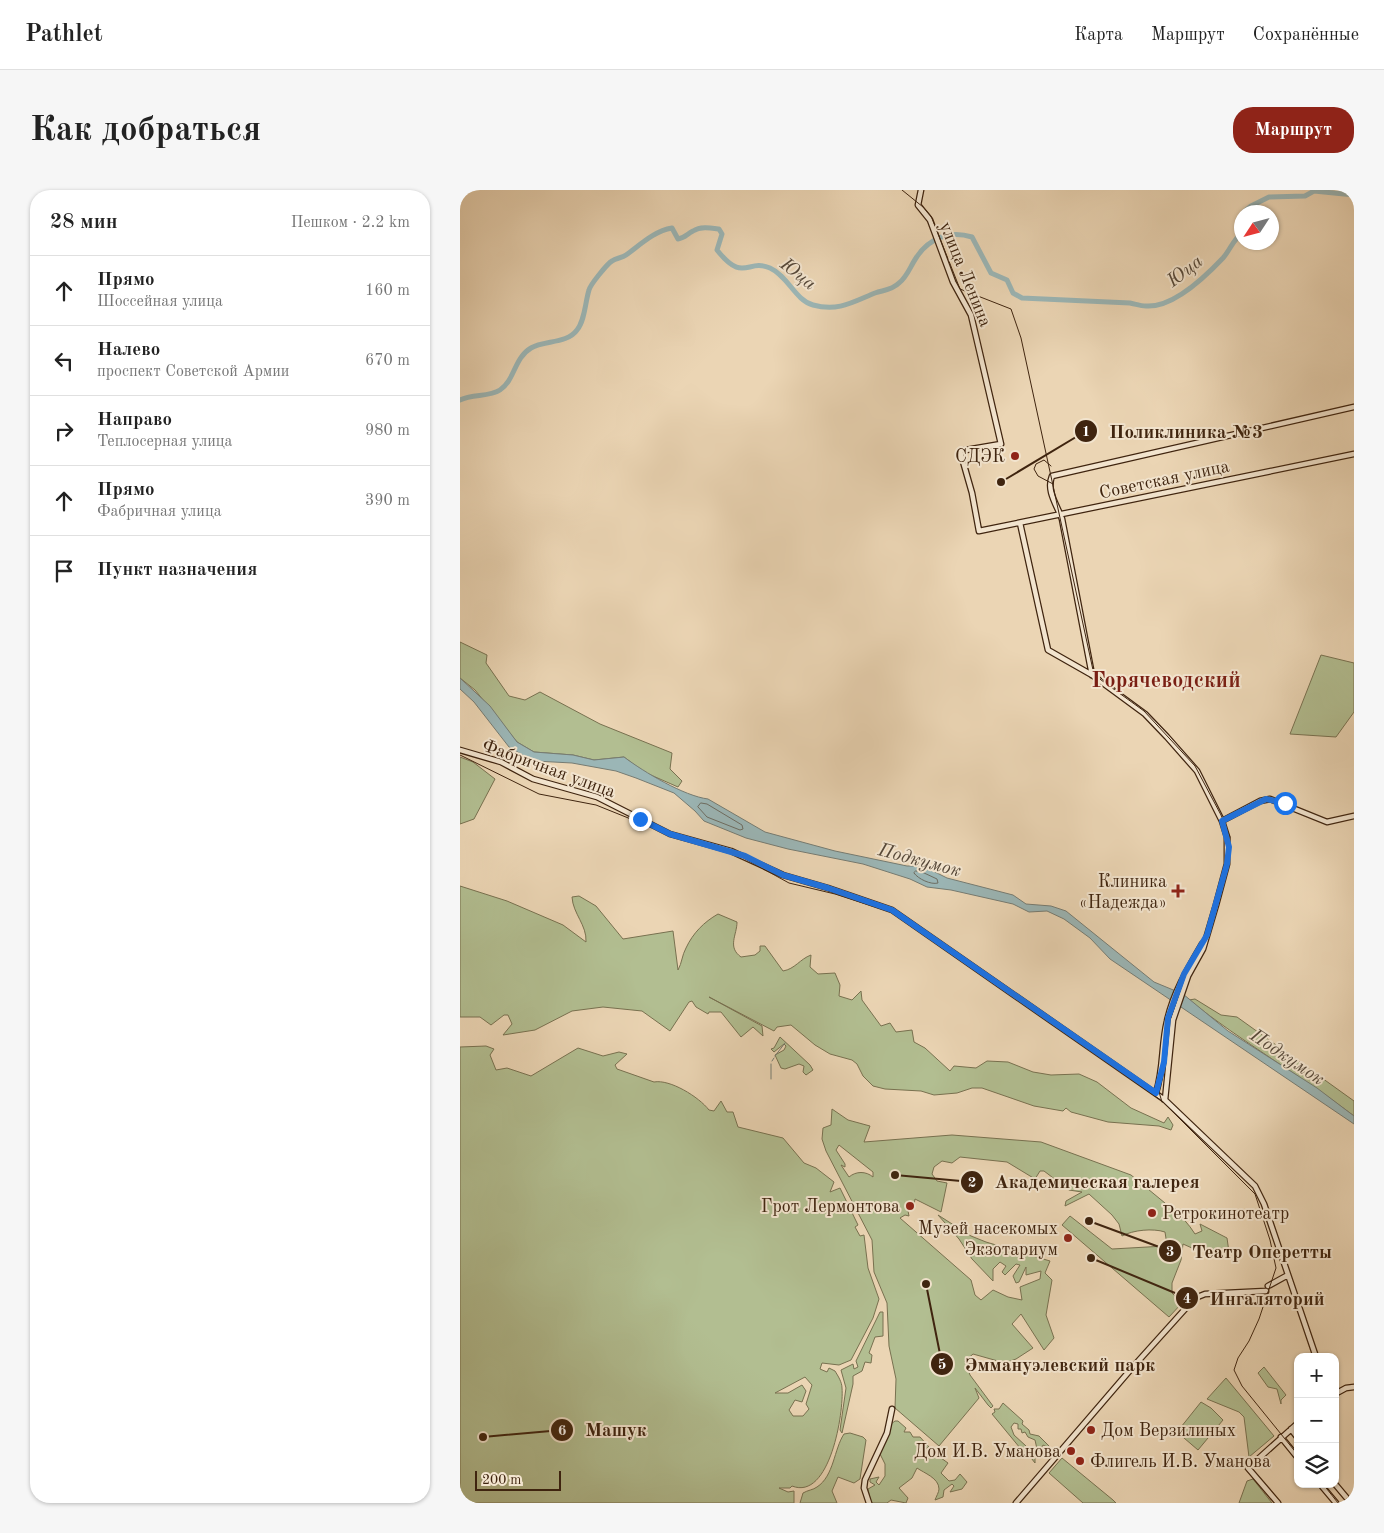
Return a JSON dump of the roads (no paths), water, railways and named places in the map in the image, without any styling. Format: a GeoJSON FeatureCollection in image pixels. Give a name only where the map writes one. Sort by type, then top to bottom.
{"type":"FeatureCollection","features":[{"type":"Feature","properties":{"kind":"main road","name":"улица Ленина"},"geometry":{"type":"LineString","coordinates":[[921,190],[918,205],[923,209],[935,230],[953,282],[971,315],[1002,444],[960,451],[972,493],[979,531]]}},
{"type":"Feature","properties":{"kind":"main road"},"geometry":{"type":"LineString","coordinates":[[1092,675],[1060,515],[1057,511],[1050,482],[1052,476],[1354,407]]}},
{"type":"Feature","properties":{"kind":"main road","name":"Советская улица"},"geometry":{"type":"LineString","coordinates":[[979,531],[1354,454]]}},
{"type":"Feature","properties":{"kind":"main road"},"geometry":{"type":"LineString","coordinates":[[1020,522],[1048,650],[1092,675],[1145,714],[1197,771],[1222,821],[1227,837],[1229,854],[1207,935],[1186,975],[1170,1019],[1164,1062],[1156,1093]]}},
{"type":"Feature","properties":{"kind":"main road","name":"Фабричная улица"},"geometry":{"type":"LineString","coordinates":[[460,750],[501,762],[533,779],[597,797],[670,834],[745,856],[794,879],[828,888],[892,910],[1156,1093],[1255,1186],[1264,1204],[1315,1353]]}},
{"type":"Feature","properties":{"kind":"main road"},"geometry":{"type":"LineString","coordinates":[[1222,821],[1260,801],[1270,799],[1296,807],[1327,822],[1354,816]]}},
{"type":"Feature","properties":{"kind":"main road"},"geometry":{"type":"LineString","coordinates":[[1164,1100],[1170,1019]]}},
{"type":"Feature","properties":{"kind":"main road"},"geometry":{"type":"LineString","coordinates":[[1268,1286],[1288,1275]]}},
{"type":"Feature","properties":{"kind":"main road"},"geometry":{"type":"LineString","coordinates":[[1016,1503],[1181,1312],[1197,1296],[1266,1291]]}},
{"type":"Feature","properties":{"kind":"main road"},"geometry":{"type":"LineString","coordinates":[[1339,1392],[1354,1387]]}},
{"type":"Feature","properties":{"kind":"main road"},"geometry":{"type":"LineString","coordinates":[[869,1503],[864,1488],[865,1480],[887,1433],[892,1410]]}},
{"type":"Feature","properties":{"kind":"main road"},"geometry":{"type":"LineString","coordinates":[[1278,1503],[1248,1468],[1294,1427]]}},
{"type":"Feature","properties":{"kind":"main road"},"geometry":{"type":"LineString","coordinates":[[1291,1429],[1294,1433]]}},
{"type":"Feature","properties":{"kind":"main road"},"geometry":{"type":"LineString","coordinates":[[1281,1437],[1294,1453]]}},
{"type":"Feature","properties":{"kind":"main road"},"geometry":{"type":"LineString","coordinates":[[1323,1488],[1336,1503]]}},
{"type":"Feature","properties":{"kind":"main road"},"geometry":{"type":"LineString","coordinates":[[1338,1488],[1351,1503]]}},
{"type":"Feature","properties":{"kind":"water","name":"Подкумок"},"geometry":{"type":"Polygon","coordinates":[[[460,678],[490,706],[517,742],[534,752],[573,755],[594,760],[624,757],[664,782],[698,797],[708,799],[765,832],[835,851],[907,866],[923,866],[947,878],[1013,895],[1026,904],[1051,906],[1066,911],[1154,982],[1183,994],[1228,1031],[1317,1088],[1354,1116],[1354,1124],[1110,959],[1090,938],[1064,919],[1047,911],[1029,912],[1013,904],[951,890],[927,887],[910,879],[863,864],[788,849],[746,838],[704,821],[674,793],[616,771],[572,763],[535,761],[509,747],[474,702],[460,689],[460,678]]]}},
{"type":"Feature","properties":{"kind":"waterway","name":"Юца"},"geometry":{"type":"LineString","coordinates":[[1253,205],[1269,197],[1305,196],[1314,191],[1354,195]]}},
{"type":"Feature","properties":{"kind":"waterway","name":"Юца"},"geometry":{"type":"LineString","coordinates":[[460,400],[491,394],[500,390],[509,381],[525,352],[536,346],[561,340],[573,334],[582,321],[590,287],[606,266],[614,260],[623,257],[653,235],[672,228],[678,239],[699,228],[719,229],[722,234],[717,250],[733,266],[740,268],[756,266],[770,268],[782,276],[801,298],[813,305],[822,307],[838,307],[894,287],[904,278],[916,258],[927,245],[940,237],[948,235],[972,237],[991,273],[1007,280],[1013,293],[1022,298],[1130,303],[1144,306],[1167,302],[1188,290],[1223,258],[1234,242]]}},
{"type":"Feature","properties":{"kind":"waterway"},"geometry":{"type":"LineString","coordinates":[[775,1056],[785,1043]]}},
{"type":"Feature","properties":{"kind":"waterway"},"geometry":{"type":"LineString","coordinates":[[771,1064],[771,1079]]}},
{"type":"Feature","properties":{"kind":"tram line"},"geometry":{"type":"LineString","coordinates":[[902,190],[931,216],[960,289],[1011,309],[1021,338],[1093,670],[1097,677],[1144,711],[1195,766],[1221,815],[1230,837],[1229,864],[1211,929],[1188,968],[1169,1023],[1166,1062],[1159,1092],[1162,1102]]}},
{"type":"Feature","properties":{"kind":"tram line"},"geometry":{"type":"LineString","coordinates":[[1051,466],[1044,460],[1036,464],[1034,469],[1038,476],[1053,484]]}},
{"type":"Feature","properties":{"kind":"tram line"},"geometry":{"type":"LineString","coordinates":[[460,755],[539,794],[596,805],[678,838],[736,854],[789,883],[835,894],[894,913],[1162,1101],[1255,1194],[1270,1240],[1276,1268],[1259,1319],[1249,1341],[1238,1358],[1234,1370],[1242,1386],[1294,1450]]}},
{"type":"Feature","properties":{"kind":"tram line"},"geometry":{"type":"LineString","coordinates":[[1326,1488],[1338,1503]]}},
{"type":"Feature","properties":{"kind":"place","name":"СДЭК"},"geometry":{"type":"Point","coordinates":[1015,456]}},
{"type":"Feature","properties":{"kind":"place","name":"Поликлиника №3"},"geometry":{"type":"Point","coordinates":[1001,482]}},
{"type":"Feature","properties":{"kind":"place","name":"Клиника «Надежда»"},"geometry":{"type":"Point","coordinates":[1178,891]}},
{"type":"Feature","properties":{"kind":"place","name":"Академическая галерея"},"geometry":{"type":"Point","coordinates":[895,1175]}},
{"type":"Feature","properties":{"kind":"place","name":"Грот Лермонтова"},"geometry":{"type":"Point","coordinates":[910,1206]}},
{"type":"Feature","properties":{"kind":"place","name":"Ретрокинотеатр"},"geometry":{"type":"Point","coordinates":[1152,1213]}},
{"type":"Feature","properties":{"kind":"place","name":"Театр Оперетты"},"geometry":{"type":"Point","coordinates":[1089,1221]}},
{"type":"Feature","properties":{"kind":"place","name":"Музей насекомых Экзотариум"},"geometry":{"type":"Point","coordinates":[1068,1238]}},
{"type":"Feature","properties":{"kind":"place","name":"Ингаляторий"},"geometry":{"type":"Point","coordinates":[1091,1258]}},
{"type":"Feature","properties":{"kind":"place","name":"Эммануэлевский парк"},"geometry":{"type":"Point","coordinates":[926,1284]}},
{"type":"Feature","properties":{"kind":"place","name":"Дом Верзилиных"},"geometry":{"type":"Point","coordinates":[1091,1430]}},
{"type":"Feature","properties":{"kind":"place","name":"Машук"},"geometry":{"type":"Point","coordinates":[483,1437]}},
{"type":"Feature","properties":{"kind":"place","name":"Дом И.В. Уманова"},"geometry":{"type":"Point","coordinates":[1071,1451]}},
{"type":"Feature","properties":{"kind":"place","name":"Флигель И.В. Уманова"},"geometry":{"type":"Point","coordinates":[1080,1461]}},
{"type":"Feature","properties":{"kind":"district","name":"Горячеводский"},"geometry":{"type":"Point","coordinates":[1166,679]}}]}
